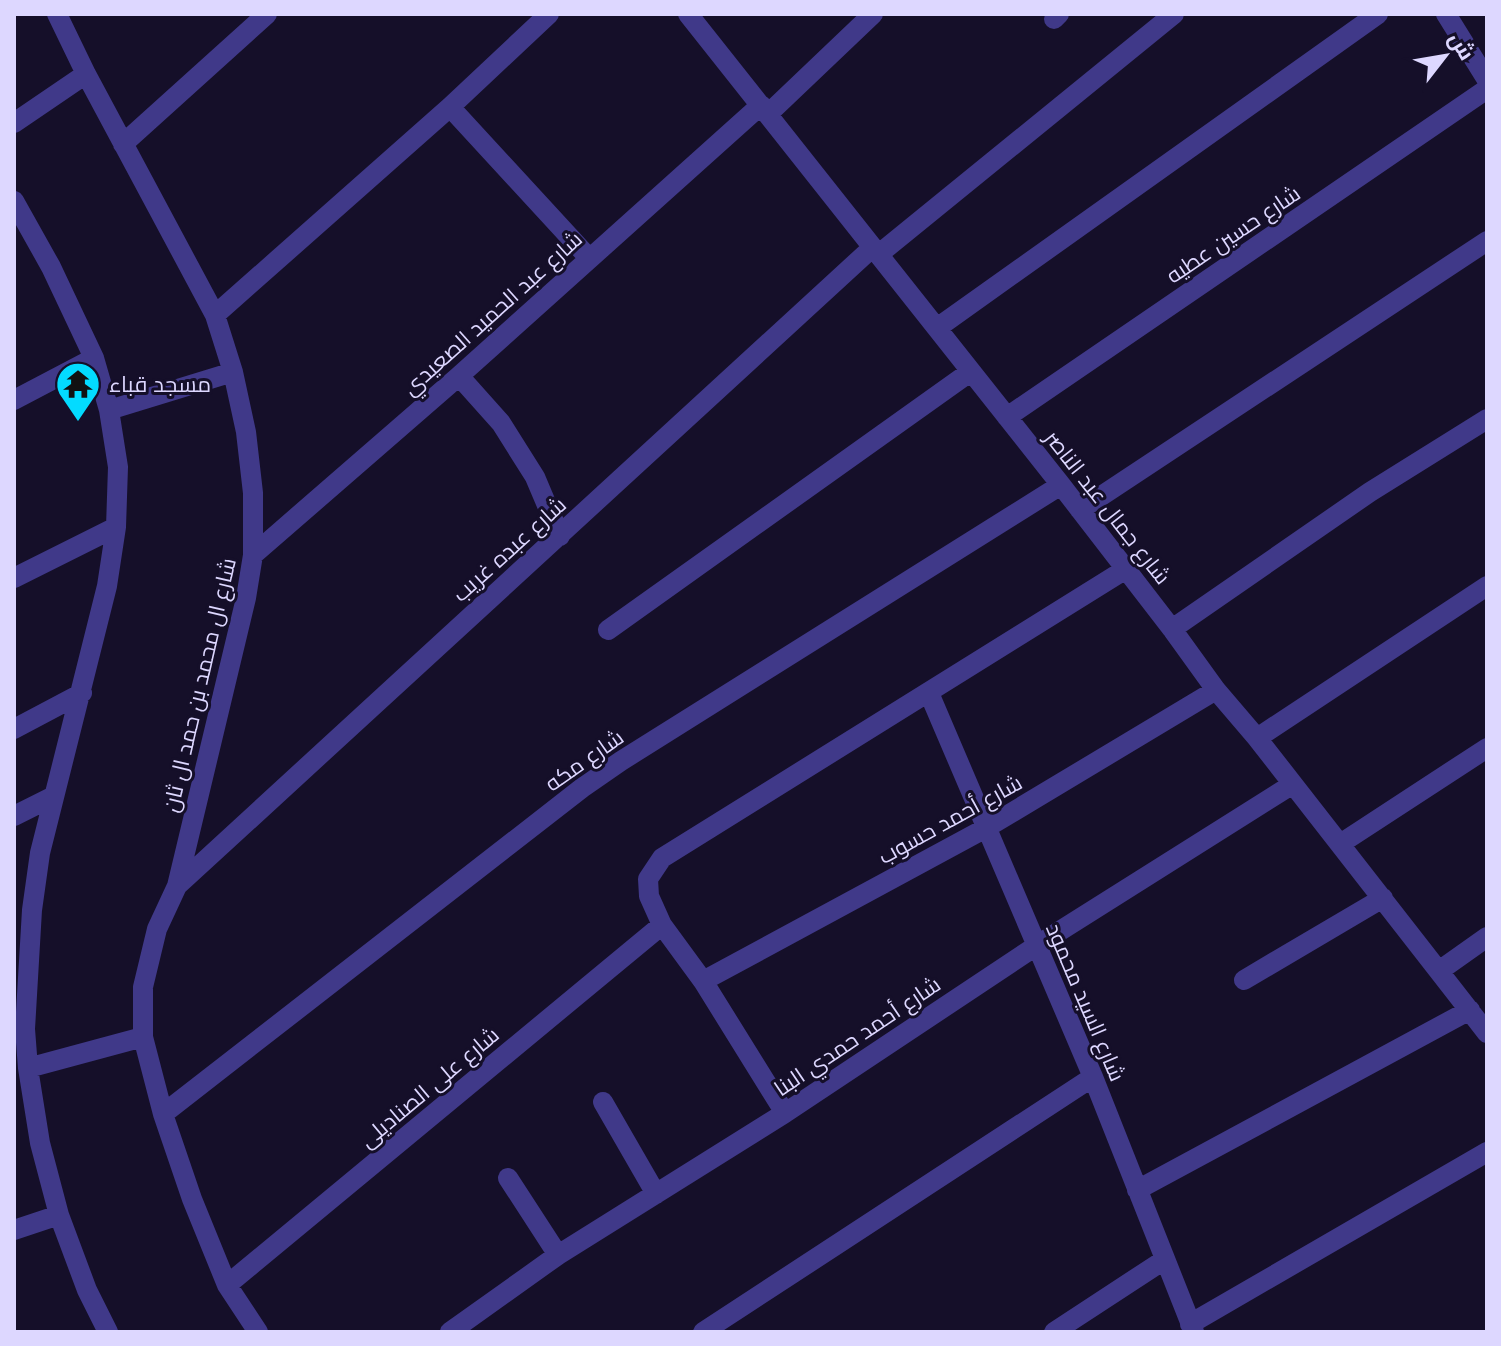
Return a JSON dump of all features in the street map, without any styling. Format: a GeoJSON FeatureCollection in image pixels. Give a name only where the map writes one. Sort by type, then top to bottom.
{"type":"FeatureCollection","features":[{"type":"Feature","properties":{"kind":"street","name":"شارع ال محمد بن حمد ال ثان"},"geometry":{"type":"LineString","coordinates":[[57,14],[215,315],[233,372],[246,432],[253,493],[253,555],[246,598],[177,886],[157,929],[143,987],[143,1037],[163,1114],[192,1199],[227,1285],[258,1332]]}},
{"type":"Feature","properties":{"kind":"street"},"geometry":{"type":"LineString","coordinates":[[123,144],[267,14]]}},
{"type":"Feature","properties":{"kind":"street"},"geometry":{"type":"LineString","coordinates":[[215,315],[450,107],[549,14]]}},
{"type":"Feature","properties":{"kind":"street","name":"شارع جمال عبد الناصر"},"geometry":{"type":"LineString","coordinates":[[688,14],[1061,485],[1216,690],[1257,738],[1487,1033]]}},
{"type":"Feature","properties":{"kind":"street","name":"شارع عبد الحميد الصعيدي"},"geometry":{"type":"LineString","coordinates":[[253,555],[589,258],[765,110],[873,14]]}},
{"type":"Feature","properties":{"kind":"street","name":"شارع عبده غريب"},"geometry":{"type":"LineString","coordinates":[[177,886],[875,251],[1174,14]]}},
{"type":"Feature","properties":{"kind":"street"},"geometry":{"type":"LineString","coordinates":[[937,328],[1378,14]]}},
{"type":"Feature","properties":{"kind":"street"},"geometry":{"type":"LineString","coordinates":[[1452,16],[1487,80]]}},
{"type":"Feature","properties":{"kind":"street"},"geometry":{"type":"LineString","coordinates":[[14,123],[86,74]]}},
{"type":"Feature","properties":{"kind":"street","name":"شارع حسين عطيه"},"geometry":{"type":"LineString","coordinates":[[1007,417],[1487,89]]}},
{"type":"Feature","properties":{"kind":"street"},"geometry":{"type":"LineString","coordinates":[[450,107],[589,258]]}},
{"type":"Feature","properties":{"kind":"street"},"geometry":{"type":"LineString","coordinates":[[14,201],[51,267],[94,358],[109,410],[118,467],[116,527],[107,586],[40,853],[20,1031],[40,1143],[59,1215],[87,1290],[108,1332]]}},
{"type":"Feature","properties":{"kind":"street"},"geometry":{"type":"LineString","coordinates":[[1080,510],[1487,241]]}},
{"type":"Feature","properties":{"kind":"street"},"geometry":{"type":"LineString","coordinates":[[14,400],[94,358]]}},
{"type":"Feature","properties":{"kind":"street"},"geometry":{"type":"LineString","coordinates":[[109,410],[233,372]]}},
{"type":"Feature","properties":{"kind":"street"},"geometry":{"type":"LineString","coordinates":[[608,630],[970,372]]}},
{"type":"Feature","properties":{"kind":"street"},"geometry":{"type":"LineString","coordinates":[[459,376],[501,423],[535,477],[560,536]]}},
{"type":"Feature","properties":{"kind":"street"},"geometry":{"type":"LineString","coordinates":[[1172,629],[1370,492],[1487,419]]}},
{"type":"Feature","properties":{"kind":"street","name":"شارع مكه"},"geometry":{"type":"LineString","coordinates":[[163,1114],[582,788],[1061,485]]}},
{"type":"Feature","properties":{"kind":"street"},"geometry":{"type":"LineString","coordinates":[[14,578],[116,527]]}},
{"type":"Feature","properties":{"kind":"street"},"geometry":{"type":"LineString","coordinates":[[785,1113],[703,981],[662,925],[649,896],[648,879],[662,858],[1126,569]]}},
{"type":"Feature","properties":{"kind":"street"},"geometry":{"type":"LineString","coordinates":[[1257,738],[1487,586]]}},
{"type":"Feature","properties":{"kind":"street","name":"شارع أحمد حسوب"},"geometry":{"type":"LineString","coordinates":[[703,981],[986,828],[1216,690]]}},
{"type":"Feature","properties":{"kind":"street"},"geometry":{"type":"LineString","coordinates":[[14,729],[82,693]]}},
{"type":"Feature","properties":{"kind":"street","name":"شارع السيد محمود"},"geometry":{"type":"LineString","coordinates":[[929,693],[1093,1077],[1192,1328]]}},
{"type":"Feature","properties":{"kind":"street"},"geometry":{"type":"LineString","coordinates":[[1340,844],[1487,748]]}},
{"type":"Feature","properties":{"kind":"street","name":"شارع أحمد حمدي البنا"},"geometry":{"type":"LineString","coordinates":[[450,1332],[558,1255],[785,1113],[1036,946],[1293,784]]}},
{"type":"Feature","properties":{"kind":"street"},"geometry":{"type":"LineString","coordinates":[[14,816],[54,796]]}},
{"type":"Feature","properties":{"kind":"street"},"geometry":{"type":"LineString","coordinates":[[1244,980],[1383,898]]}},
{"type":"Feature","properties":{"kind":"street","name":"شارع على الصناديلى"},"geometry":{"type":"LineString","coordinates":[[227,1285],[662,925]]}},
{"type":"Feature","properties":{"kind":"street"},"geometry":{"type":"LineString","coordinates":[[1439,971],[1487,937]]}},
{"type":"Feature","properties":{"kind":"street"},"geometry":{"type":"LineString","coordinates":[[1137,1190],[1470,1010]]}},
{"type":"Feature","properties":{"kind":"street"},"geometry":{"type":"LineString","coordinates":[[28,1068],[143,1037]]}},
{"type":"Feature","properties":{"kind":"street"},"geometry":{"type":"LineString","coordinates":[[703,1332],[1093,1077]]}},
{"type":"Feature","properties":{"kind":"street"},"geometry":{"type":"LineString","coordinates":[[603,1102],[656,1194]]}},
{"type":"Feature","properties":{"kind":"street"},"geometry":{"type":"LineString","coordinates":[[1192,1328],[1487,1152]]}},
{"type":"Feature","properties":{"kind":"street"},"geometry":{"type":"LineString","coordinates":[[508,1178],[558,1255]]}},
{"type":"Feature","properties":{"kind":"street"},"geometry":{"type":"LineString","coordinates":[[14,1230],[59,1215]]}},
{"type":"Feature","properties":{"kind":"street"},"geometry":{"type":"LineString","coordinates":[[1054,1332],[1164,1260]]}},
{"type":"Feature","properties":{"kind":"place","name":"مسجد قباء"},"geometry":{"type":"Point","coordinates":[78,423]}}]}
